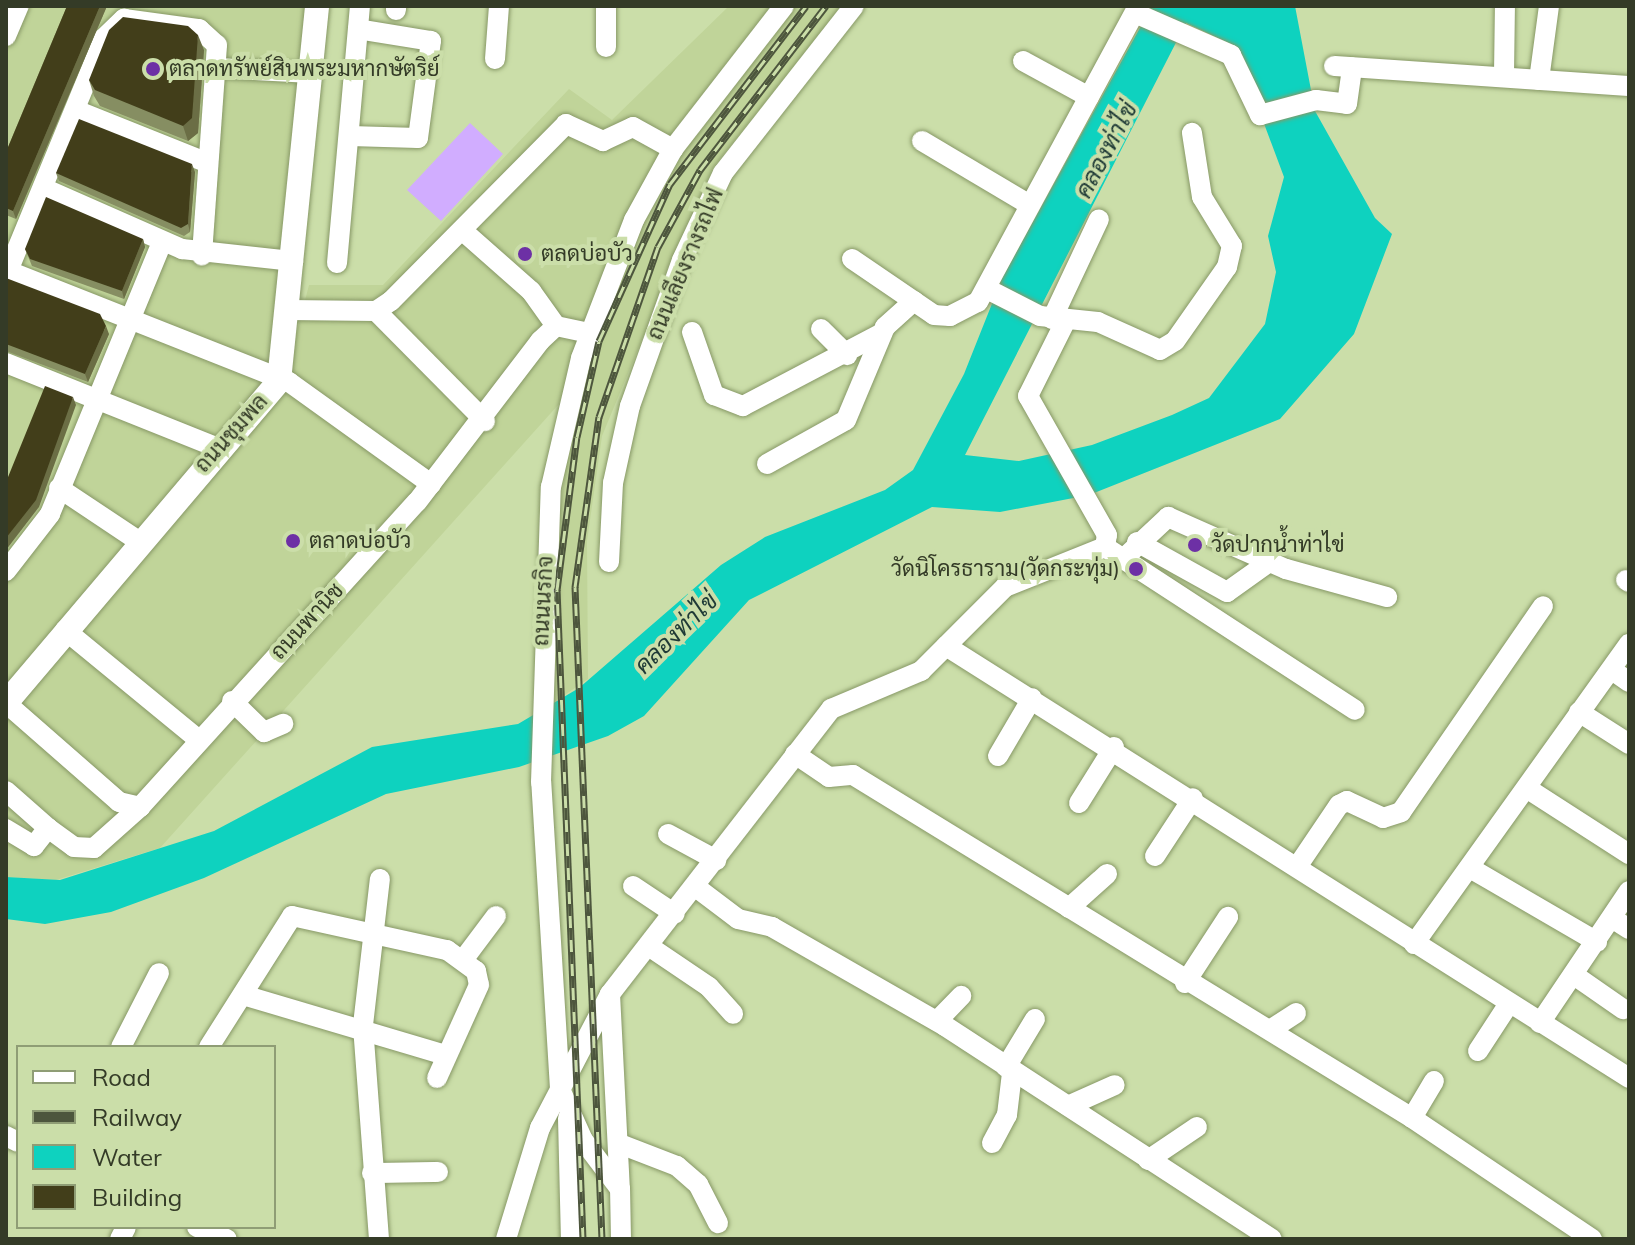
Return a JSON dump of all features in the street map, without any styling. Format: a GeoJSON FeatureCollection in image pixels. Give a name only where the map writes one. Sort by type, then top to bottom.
{"type":"FeatureCollection","features":[{"type":"Feature","properties":{"kind":"main road","name":"ถนนชุมพล"},"geometry":{"type":"LineString","coordinates":[[6,703],[137,540],[279,381],[317,6]]}},
{"type":"Feature","properties":{"kind":"street"},"geometry":{"type":"LineString","coordinates":[[6,36],[19,6]]}},
{"type":"Feature","properties":{"kind":"street"},"geometry":{"type":"LineString","coordinates":[[337,263],[360,6]]}},
{"type":"Feature","properties":{"kind":"street"},"geometry":{"type":"LineString","coordinates":[[495,59],[499,6]]}},
{"type":"Feature","properties":{"kind":"street"},"geometry":{"type":"LineString","coordinates":[[606,6],[606,47]]}},
{"type":"Feature","properties":{"kind":"street","name":"ถนนนรกิจ"},"geometry":{"type":"LineString","coordinates":[[620,1189],[568,1114],[560,1089],[541,782],[541,658],[551,487],[590,333],[634,220],[673,149],[784,6]]}},
{"type":"Feature","properties":{"kind":"street","name":"ถนนเลียงรางรถไฟ"},"geometry":{"type":"LineString","coordinates":[[609,562],[613,483],[630,406],[692,238],[752,131],[854,6]]}},
{"type":"Feature","properties":{"kind":"street"},"geometry":{"type":"LineString","coordinates":[[1494,6],[1505,6],[1504,74]]}},
{"type":"Feature","properties":{"kind":"street"},"geometry":{"type":"LineString","coordinates":[[1539,80],[1549,6]]}},
{"type":"Feature","properties":{"kind":"street"},"geometry":{"type":"LineString","coordinates":[[852,259],[943,318],[965,311],[989,290],[1028,204],[1139,12],[1225,51],[1253,110],[1263,114],[1314,101],[1347,104],[1343,67],[1504,74],[1539,80],[1629,86]]}},
{"type":"Feature","properties":{"kind":"street"},"geometry":{"type":"LineString","coordinates":[[202,255],[217,68],[212,36],[169,13],[114,24],[7,270],[127,322],[279,381],[431,484]]}},
{"type":"Feature","properties":{"kind":"street"},"geometry":{"type":"LineString","coordinates":[[350,136],[418,138],[431,41],[358,29]]}},
{"type":"Feature","properties":{"kind":"street"},"geometry":{"type":"LineString","coordinates":[[1023,61],[1089,97]]}},
{"type":"Feature","properties":{"kind":"street"},"geometry":{"type":"LineString","coordinates":[[217,68],[311,73]]}},
{"type":"Feature","properties":{"kind":"street"},"geometry":{"type":"LineString","coordinates":[[78,111],[208,163]]}},
{"type":"Feature","properties":{"kind":"street"},"geometry":{"type":"LineString","coordinates":[[288,310],[376,311],[463,231],[566,124],[603,141],[633,127],[673,149]]}},
{"type":"Feature","properties":{"kind":"street"},"geometry":{"type":"LineString","coordinates":[[989,290],[1052,319],[1098,322],[1160,350],[1227,267],[1228,231],[1202,197],[1192,133]]}},
{"type":"Feature","properties":{"kind":"street"},"geometry":{"type":"LineString","coordinates":[[922,141],[1028,204]]}},
{"type":"Feature","properties":{"kind":"street"},"geometry":{"type":"LineString","coordinates":[[43,188],[162,242],[202,255],[293,261]]}},
{"type":"Feature","properties":{"kind":"street"},"geometry":{"type":"LineString","coordinates":[[1099,219],[1052,319],[1028,396],[1060,446],[1087,503],[1107,535],[1105,547]]}},
{"type":"Feature","properties":{"kind":"street"},"geometry":{"type":"LineString","coordinates":[[463,231],[531,291],[556,326],[590,333]]}},
{"type":"Feature","properties":{"kind":"street"},"geometry":{"type":"LineString","coordinates":[[6,571],[39,536],[162,242]]}},
{"type":"Feature","properties":{"kind":"street"},"geometry":{"type":"LineString","coordinates":[[692,332],[714,395],[726,405],[743,406],[847,355],[882,333],[914,301]]}},
{"type":"Feature","properties":{"kind":"street"},"geometry":{"type":"LineString","coordinates":[[376,311],[485,421]]}},
{"type":"Feature","properties":{"kind":"street","name":"ถนนพานิช"},"geometry":{"type":"LineString","coordinates":[[6,791],[68,845],[94,848],[140,807],[232,701],[431,484],[485,421],[556,326]]}},
{"type":"Feature","properties":{"kind":"street"},"geometry":{"type":"LineString","coordinates":[[821,329],[847,355]]}},
{"type":"Feature","properties":{"kind":"street"},"geometry":{"type":"LineString","coordinates":[[767,464],[846,420],[882,333]]}},
{"type":"Feature","properties":{"kind":"street"},"geometry":{"type":"LineString","coordinates":[[6,363],[218,448]]}},
{"type":"Feature","properties":{"kind":"street"},"geometry":{"type":"LineString","coordinates":[[59,488],[137,540]]}},
{"type":"Feature","properties":{"kind":"street"},"geometry":{"type":"LineString","coordinates":[[1123,559],[1137,542],[1168,517],[1269,562],[1387,597]]}},
{"type":"Feature","properties":{"kind":"street"},"geometry":{"type":"LineString","coordinates":[[1137,542],[1227,592],[1269,562]]}},
{"type":"Feature","properties":{"kind":"street"},"geometry":{"type":"LineString","coordinates":[[1105,547],[1355,710]]}},
{"type":"Feature","properties":{"kind":"street"},"geometry":{"type":"LineString","coordinates":[[506,1239],[560,1089],[610,994],[697,888],[831,709],[895,687],[946,646],[1005,587],[1105,547]]}},
{"type":"Feature","properties":{"kind":"street"},"geometry":{"type":"LineString","coordinates":[[1297,867],[1339,805],[1347,801],[1383,818],[1401,812],[1543,606]]}},
{"type":"Feature","properties":{"kind":"street"},"geometry":{"type":"LineString","coordinates":[[65,630],[199,740]]}},
{"type":"Feature","properties":{"kind":"street"},"geometry":{"type":"LineString","coordinates":[[1414,944],[1528,789],[1579,712],[1620,676],[1629,644]]}},
{"type":"Feature","properties":{"kind":"street"},"geometry":{"type":"LineString","coordinates":[[946,646],[1114,747],[1508,1005],[1629,1078]]}},
{"type":"Feature","properties":{"kind":"street"},"geometry":{"type":"LineString","coordinates":[[998,756],[1032,698]]}},
{"type":"Feature","properties":{"kind":"street"},"geometry":{"type":"LineString","coordinates":[[232,701],[264,732],[283,724]]}},
{"type":"Feature","properties":{"kind":"street"},"geometry":{"type":"LineString","coordinates":[[6,703],[119,802],[140,807]]}},
{"type":"Feature","properties":{"kind":"street"},"geometry":{"type":"LineString","coordinates":[[1579,712],[1629,744]]}},
{"type":"Feature","properties":{"kind":"street"},"geometry":{"type":"LineString","coordinates":[[1079,803],[1114,747]]}},
{"type":"Feature","properties":{"kind":"street"},"geometry":{"type":"LineString","coordinates":[[795,754],[829,777],[853,775],[1185,983],[1270,1030],[1412,1118],[1592,1239]]}},
{"type":"Feature","properties":{"kind":"street"},"geometry":{"type":"LineString","coordinates":[[1528,789],[1629,854]]}},
{"type":"Feature","properties":{"kind":"street"},"geometry":{"type":"LineString","coordinates":[[1155,856],[1193,798]]}},
{"type":"Feature","properties":{"kind":"street"},"geometry":{"type":"LineString","coordinates":[[6,829],[34,846],[48,828]]}},
{"type":"Feature","properties":{"kind":"street"},"geometry":{"type":"LineString","coordinates":[[668,834],[716,860]]}},
{"type":"Feature","properties":{"kind":"street"},"geometry":{"type":"LineString","coordinates":[[1470,868],[1597,942]]}},
{"type":"Feature","properties":{"kind":"street"},"geometry":{"type":"LineString","coordinates":[[1069,908],[1107,874]]}},
{"type":"Feature","properties":{"kind":"street"},"geometry":{"type":"LineString","coordinates":[[379,1239],[363,1025],[370,938],[380,879]]}},
{"type":"Feature","properties":{"kind":"street"},"geometry":{"type":"LineString","coordinates":[[633,886],[675,914]]}},
{"type":"Feature","properties":{"kind":"street"},"geometry":{"type":"LineString","coordinates":[[697,888],[738,919],[772,927],[937,1021],[1272,1239]]}},
{"type":"Feature","properties":{"kind":"street"},"geometry":{"type":"LineString","coordinates":[[1540,1023],[1597,942],[1620,924],[1629,891]]}},
{"type":"Feature","properties":{"kind":"street"},"geometry":{"type":"LineString","coordinates":[[210,1045],[292,916],[370,938],[447,950],[463,960],[479,985],[437,1078]]}},
{"type":"Feature","properties":{"kind":"street"},"geometry":{"type":"LineString","coordinates":[[463,960],[496,916]]}},
{"type":"Feature","properties":{"kind":"street"},"geometry":{"type":"LineString","coordinates":[[1185,983],[1228,917]]}},
{"type":"Feature","properties":{"kind":"street"},"geometry":{"type":"LineString","coordinates":[[650,947],[709,987],[733,1014]]}},
{"type":"Feature","properties":{"kind":"street"},"geometry":{"type":"LineString","coordinates":[[122,1045],[159,973]]}},
{"type":"Feature","properties":{"kind":"street"},"geometry":{"type":"LineString","coordinates":[[1574,975],[1623,1009]]}},
{"type":"Feature","properties":{"kind":"street"},"geometry":{"type":"LineString","coordinates":[[610,994],[620,1144],[621,1239]]}},
{"type":"Feature","properties":{"kind":"street"},"geometry":{"type":"LineString","coordinates":[[243,995],[363,1025],[446,1055]]}},
{"type":"Feature","properties":{"kind":"street"},"geometry":{"type":"LineString","coordinates":[[937,1021],[961,996]]}},
{"type":"Feature","properties":{"kind":"street"},"geometry":{"type":"LineString","coordinates":[[1478,1051],[1508,1005]]}},
{"type":"Feature","properties":{"kind":"street"},"geometry":{"type":"LineString","coordinates":[[1270,1030],[1296,1013]]}},
{"type":"Feature","properties":{"kind":"street"},"geometry":{"type":"LineString","coordinates":[[992,1143],[1007,1115],[1009,1070],[1035,1019]]}},
{"type":"Feature","properties":{"kind":"street"},"geometry":{"type":"LineString","coordinates":[[1412,1118],[1434,1081]]}},
{"type":"Feature","properties":{"kind":"street"},"geometry":{"type":"LineString","coordinates":[[1068,1106],[1115,1085]]}},
{"type":"Feature","properties":{"kind":"street"},"geometry":{"type":"LineString","coordinates":[[568,1114],[571,1239]]}},
{"type":"Feature","properties":{"kind":"street"},"geometry":{"type":"LineString","coordinates":[[1148,1160],[1197,1127]]}},
{"type":"Feature","properties":{"kind":"street"},"geometry":{"type":"LineString","coordinates":[[620,1144],[677,1166],[698,1184],[718,1223]]}},
{"type":"Feature","properties":{"kind":"street"},"geometry":{"type":"LineString","coordinates":[[372,1173],[438,1172]]}},
{"type":"Feature","properties":{"kind":"street"},"geometry":{"type":"LineString","coordinates":[[202,1229],[227,1239]]}},
{"type":"Feature","properties":{"kind":"shaded area"},"geometry":{"type":"Polygon","coordinates":[[[6,6],[312,6],[274,372],[6,693],[6,6]]]}},
{"type":"Feature","properties":{"kind":"shaded area","name":"ตลาดบ่อบัว"},"geometry":{"type":"Polygon","coordinates":[[[729,6],[779,6],[626,218],[559,404],[160,848],[56,880],[6,877],[6,713],[283,386],[309,285],[383,285],[569,89],[612,120],[729,6]]]}},
{"type":"Feature","properties":{"kind":"shaded area"},"geometry":{"type":"Polygon","coordinates":[[[796,6],[842,6],[714,166],[602,436],[587,541],[588,679],[550,705],[552,581],[570,429],[620,267],[692,137],[796,6]]]}},
{"type":"Feature","properties":{"kind":"shaded area"},"geometry":{"type":"Polygon","coordinates":[[[470,123],[503,154],[441,221],[407,190],[470,123]]]}},
{"type":"Feature","properties":{"kind":"water","name":"คลองท่าไข่"},"geometry":{"type":"Polygon","coordinates":[[[1152,6],[1295,6],[1315,111],[1375,218],[1392,234],[1354,334],[1280,419],[1089,495],[1000,512],[932,507],[749,600],[644,716],[608,736],[519,767],[386,794],[204,878],[111,912],[45,924],[6,919],[6,877],[60,880],[214,831],[372,747],[518,724],[579,688],[721,565],[765,537],[885,490],[913,470],[964,374],[1003,276],[1152,6]],[[1186,23],[965,455],[1019,461],[1092,445],[1172,415],[1209,398],[1265,324],[1276,272],[1268,236],[1284,177],[1235,46],[1186,23]]]}},
{"type":"Feature","properties":{"kind":"building"},"geometry":{"type":"Polygon","coordinates":[[[67,6],[100,6],[13,211],[6,208],[6,152],[67,6]]]}},
{"type":"Feature","properties":{"kind":"building","name":"ตลาดทรัพย์สินพระมหากษัตริย์"},"geometry":{"type":"Polygon","coordinates":[[[123,17],[188,26],[198,35],[192,118],[183,126],[95,90],[89,80],[109,30],[123,17]]]}},
{"type":"Feature","properties":{"kind":"building"},"geometry":{"type":"Polygon","coordinates":[[[79,119],[192,164],[188,224],[181,228],[56,173],[79,119]]]}},
{"type":"Feature","properties":{"kind":"building"},"geometry":{"type":"Polygon","coordinates":[[[46,197],[143,239],[122,291],[30,259],[25,249],[46,197]]]}},
{"type":"Feature","properties":{"kind":"building"},"geometry":{"type":"Polygon","coordinates":[[[6,278],[100,314],[106,326],[85,374],[6,344],[6,278]]]}},
{"type":"Feature","properties":{"kind":"building"},"geometry":{"type":"Polygon","coordinates":[[[45,386],[73,397],[36,500],[6,538],[6,482],[45,386]]]}},
{"type":"Feature","properties":{"kind":"railway"},"geometry":{"type":"LineString","coordinates":[[583,1239],[557,590],[577,437],[599,341],[670,184],[806,6]]}},
{"type":"Feature","properties":{"kind":"railway"},"geometry":{"type":"LineString","coordinates":[[602,1239],[575,587],[599,417],[658,247],[700,170],[826,6]]}},
{"type":"Feature","properties":{"kind":"place","name":"ตลาดทรัพย์สินพระมหากษัตริย์"},"geometry":{"type":"Point","coordinates":[153,69]}},
{"type":"Feature","properties":{"kind":"place","name":"ตลดบ่อบัว"},"geometry":{"type":"Point","coordinates":[525,254]}},
{"type":"Feature","properties":{"kind":"place","name":"ตลาดบ่อบัว"},"geometry":{"type":"Point","coordinates":[293,541]}},
{"type":"Feature","properties":{"kind":"place","name":"วัดปากน้ำท่าไข่"},"geometry":{"type":"Point","coordinates":[1195,545]}},
{"type":"Feature","properties":{"kind":"place","name":"วัดนิโครธาราม(วัดกระทุ่ม)"},"geometry":{"type":"Point","coordinates":[1136,569]}}]}
